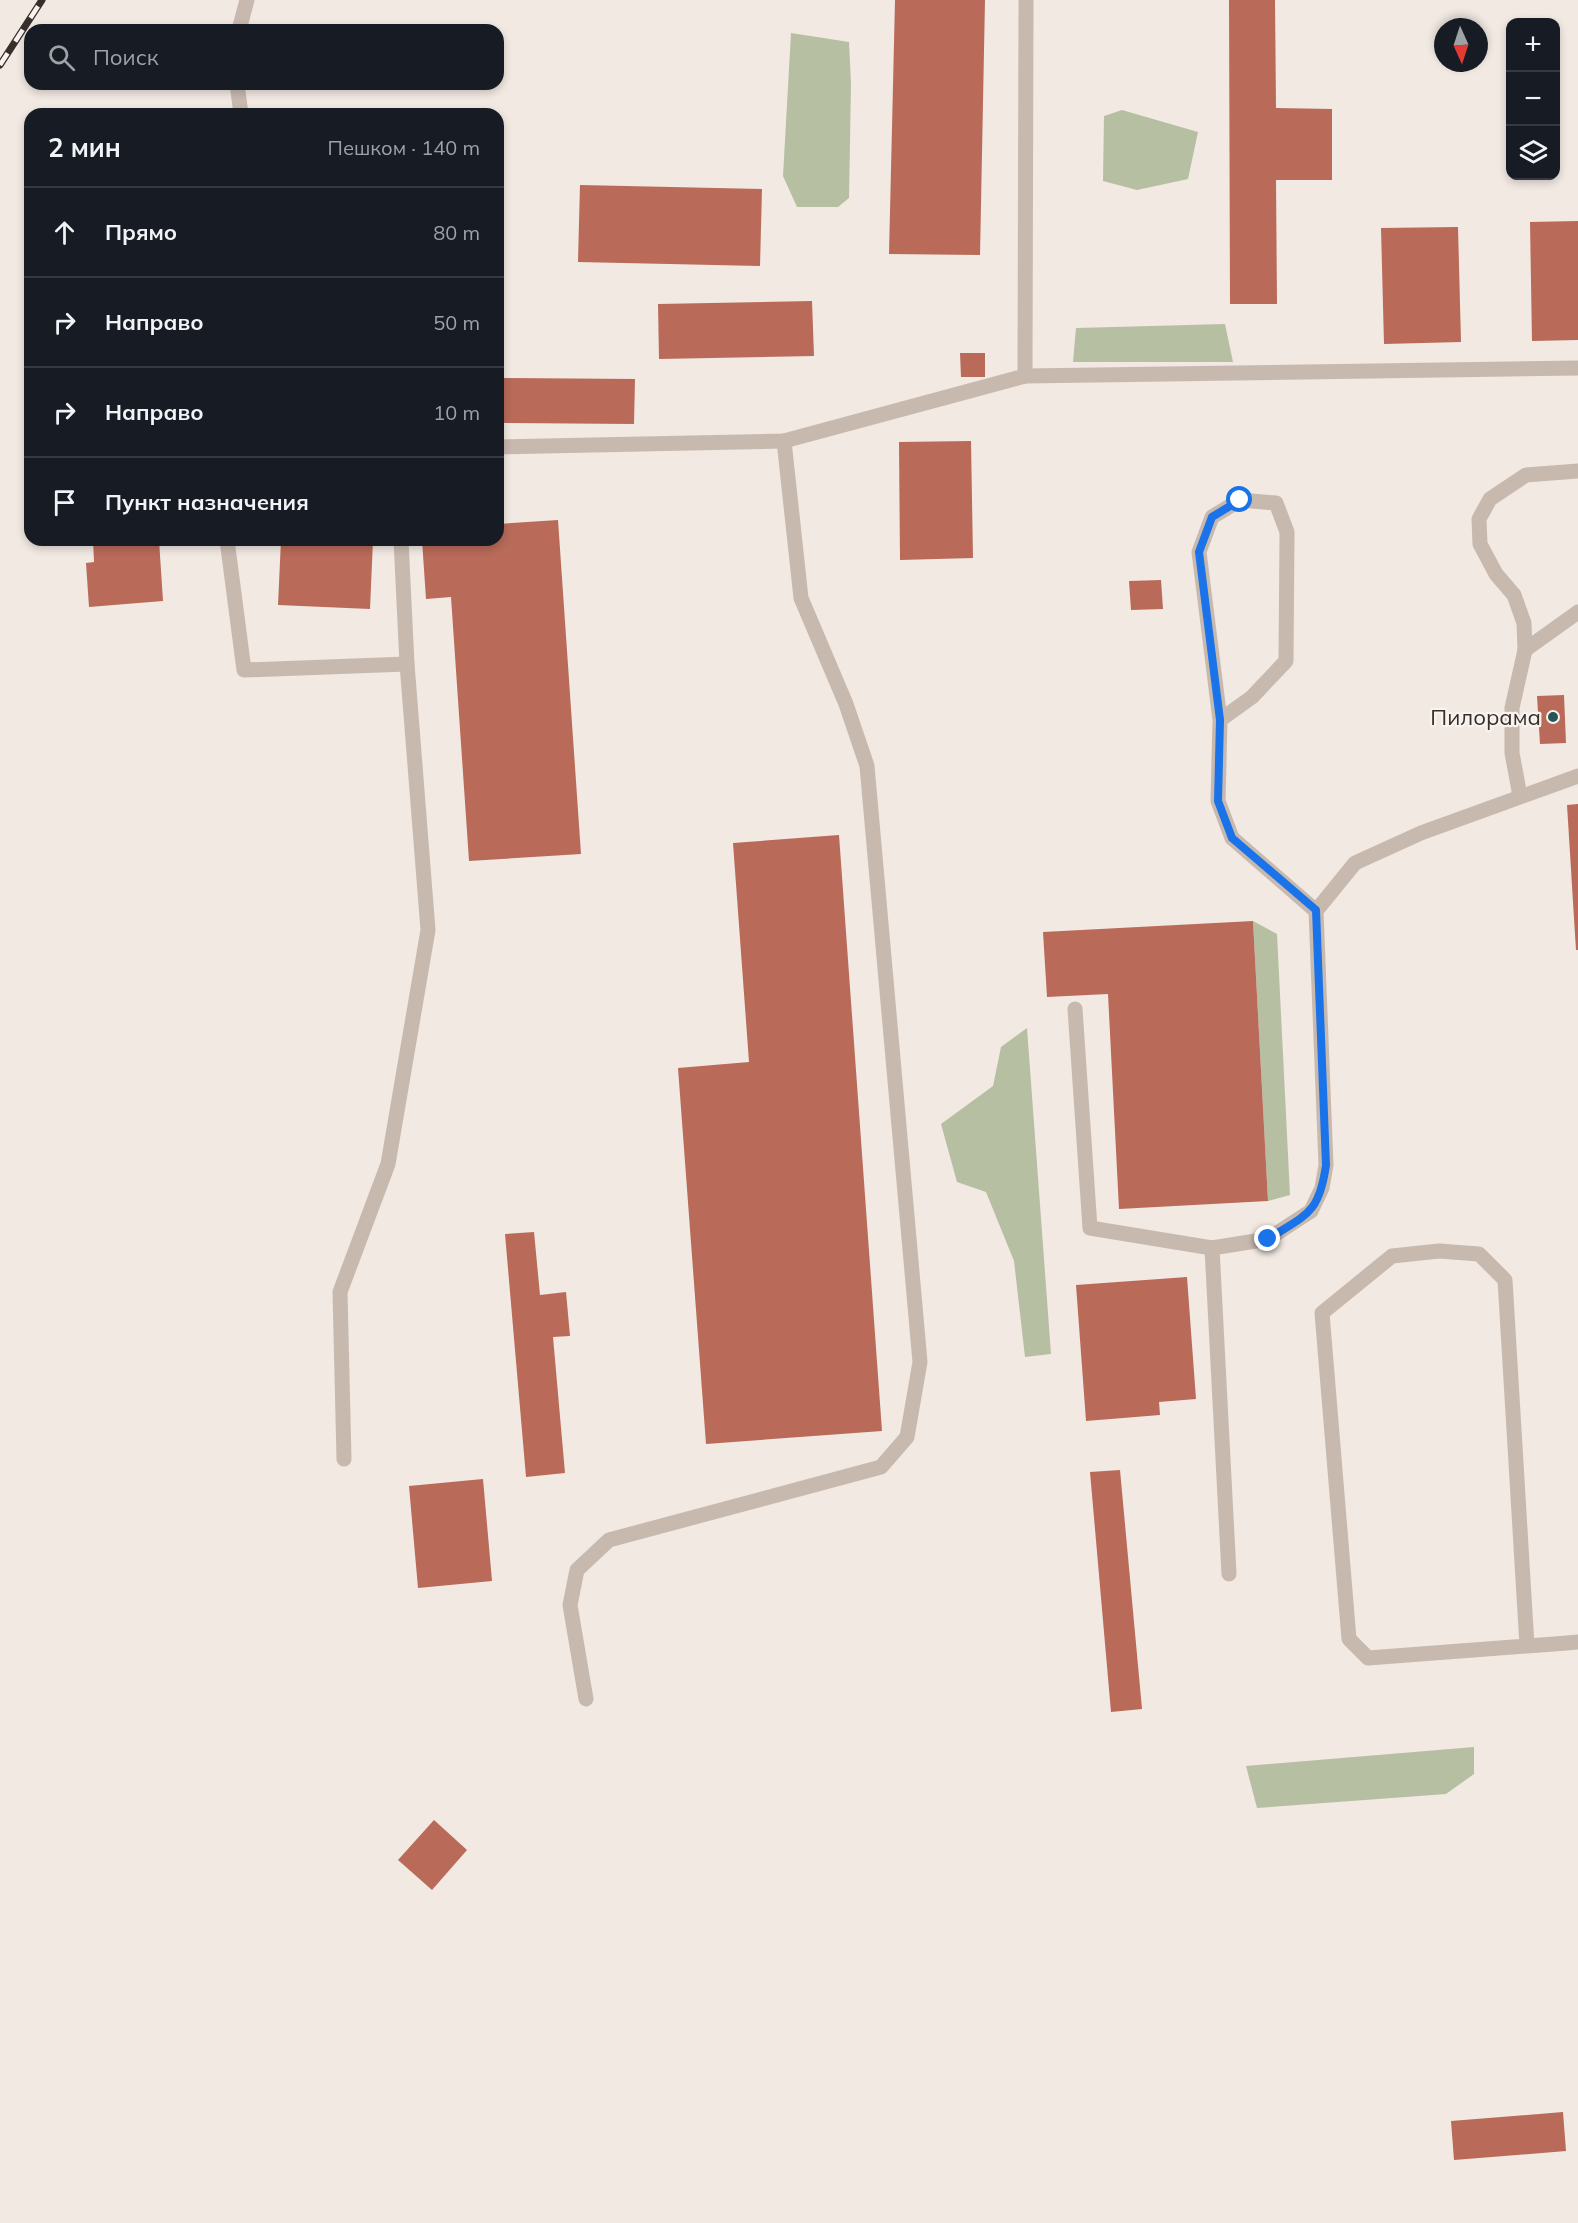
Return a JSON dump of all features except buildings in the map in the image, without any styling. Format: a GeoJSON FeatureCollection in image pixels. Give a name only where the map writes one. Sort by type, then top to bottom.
{"type":"FeatureCollection","features":[{"type":"Feature","properties":{"kind":"lane"},"geometry":{"type":"LineString","coordinates":[[240,24],[247,0]]}},
{"type":"Feature","properties":{"kind":"lane"},"geometry":{"type":"LineString","coordinates":[[1024,376],[1026,0]]}},
{"type":"Feature","properties":{"kind":"lane"},"geometry":{"type":"LineString","coordinates":[[238,90],[241,108]]}},
{"type":"Feature","properties":{"kind":"lane"},"geometry":{"type":"LineString","coordinates":[[504,447],[784,441],[1024,376],[1578,368]]}},
{"type":"Feature","properties":{"kind":"lane"},"geometry":{"type":"LineString","coordinates":[[586,1699],[570,1605],[577,1570],[609,1540],[881,1467],[907,1437],[920,1362],[867,766],[846,704],[801,598],[784,441]]}},
{"type":"Feature","properties":{"kind":"lane"},"geometry":{"type":"LineString","coordinates":[[1520,796],[1512,753],[1512,708],[1525,650],[1524,623],[1514,595],[1496,574],[1480,544],[1479,519],[1490,499],[1526,476],[1578,471]]}},
{"type":"Feature","properties":{"kind":"lane"},"geometry":{"type":"LineString","coordinates":[[1220,720],[1252,697],[1286,661],[1287,532],[1276,503],[1240,500],[1212,517],[1199,552],[1220,720],[1218,801],[1232,838],[1316,910]]}},
{"type":"Feature","properties":{"kind":"lane"},"geometry":{"type":"LineString","coordinates":[[228,546],[244,670],[407,664]]}},
{"type":"Feature","properties":{"kind":"lane"},"geometry":{"type":"LineString","coordinates":[[344,1459],[340,1292],[388,1164],[428,930],[407,664],[400,546]]}},
{"type":"Feature","properties":{"kind":"lane"},"geometry":{"type":"LineString","coordinates":[[1525,650],[1578,612]]}},
{"type":"Feature","properties":{"kind":"lane"},"geometry":{"type":"LineString","coordinates":[[1075,1009],[1090,1228],[1212,1248],[1268,1239],[1311,1211],[1322,1188],[1326,1165],[1316,910],[1355,863],[1421,832],[1578,776]]}},
{"type":"Feature","properties":{"kind":"lane"},"geometry":{"type":"LineString","coordinates":[[1212,1248],[1229,1574]]}},
{"type":"Feature","properties":{"kind":"lane"},"geometry":{"type":"LineString","coordinates":[[1527,1646],[1505,1280],[1479,1254],[1439,1251],[1392,1256],[1322,1313],[1349,1639],[1368,1658],[1527,1646],[1578,1642]]}},
{"type":"Feature","properties":{"kind":"green space"},"geometry":{"type":"Polygon","coordinates":[[[791,33],[849,42],[851,84],[849,198],[838,207],[797,207],[783,176],[791,33]]]}},
{"type":"Feature","properties":{"kind":"green space"},"geometry":{"type":"Polygon","coordinates":[[[1122,110],[1198,132],[1188,179],[1137,190],[1103,181],[1104,116],[1122,110]]]}},
{"type":"Feature","properties":{"kind":"green space"},"geometry":{"type":"Polygon","coordinates":[[[1225,324],[1233,362],[1073,362],[1076,328],[1225,324]]]}},
{"type":"Feature","properties":{"kind":"green space"},"geometry":{"type":"Polygon","coordinates":[[[1253,921],[1277,934],[1290,1195],[1268,1201],[1253,921]]]}},
{"type":"Feature","properties":{"kind":"green space"},"geometry":{"type":"Polygon","coordinates":[[[1027,1028],[1051,1354],[1025,1357],[1014,1261],[986,1192],[957,1182],[941,1124],[993,1086],[1001,1047],[1027,1028]]]}},
{"type":"Feature","properties":{"kind":"green space"},"geometry":{"type":"Polygon","coordinates":[[[1474,1747],[1474,1774],[1446,1794],[1257,1808],[1246,1766],[1474,1747]]]}},
{"type":"Feature","properties":{"kind":"railway"},"geometry":{"type":"LineString","coordinates":[[26,24],[42,0]]}},
{"type":"Feature","properties":{"kind":"railway"},"geometry":{"type":"LineString","coordinates":[[0,65],[24,28]]}},
{"type":"Feature","properties":{"kind":"place","name":"Пилорама"},"geometry":{"type":"Point","coordinates":[1553,717]}},
{"type":"Feature","properties":{"kind":"route"},"geometry":{"type":"LineString","coordinates":[[1240,500],[1212,517],[1199,552],[1202,595],[1212,648],[1220,720],[1218,801],[1232,838],[1316,910],[1326,1165],[1322,1188],[1311,1211],[1268,1239]]}}]}
